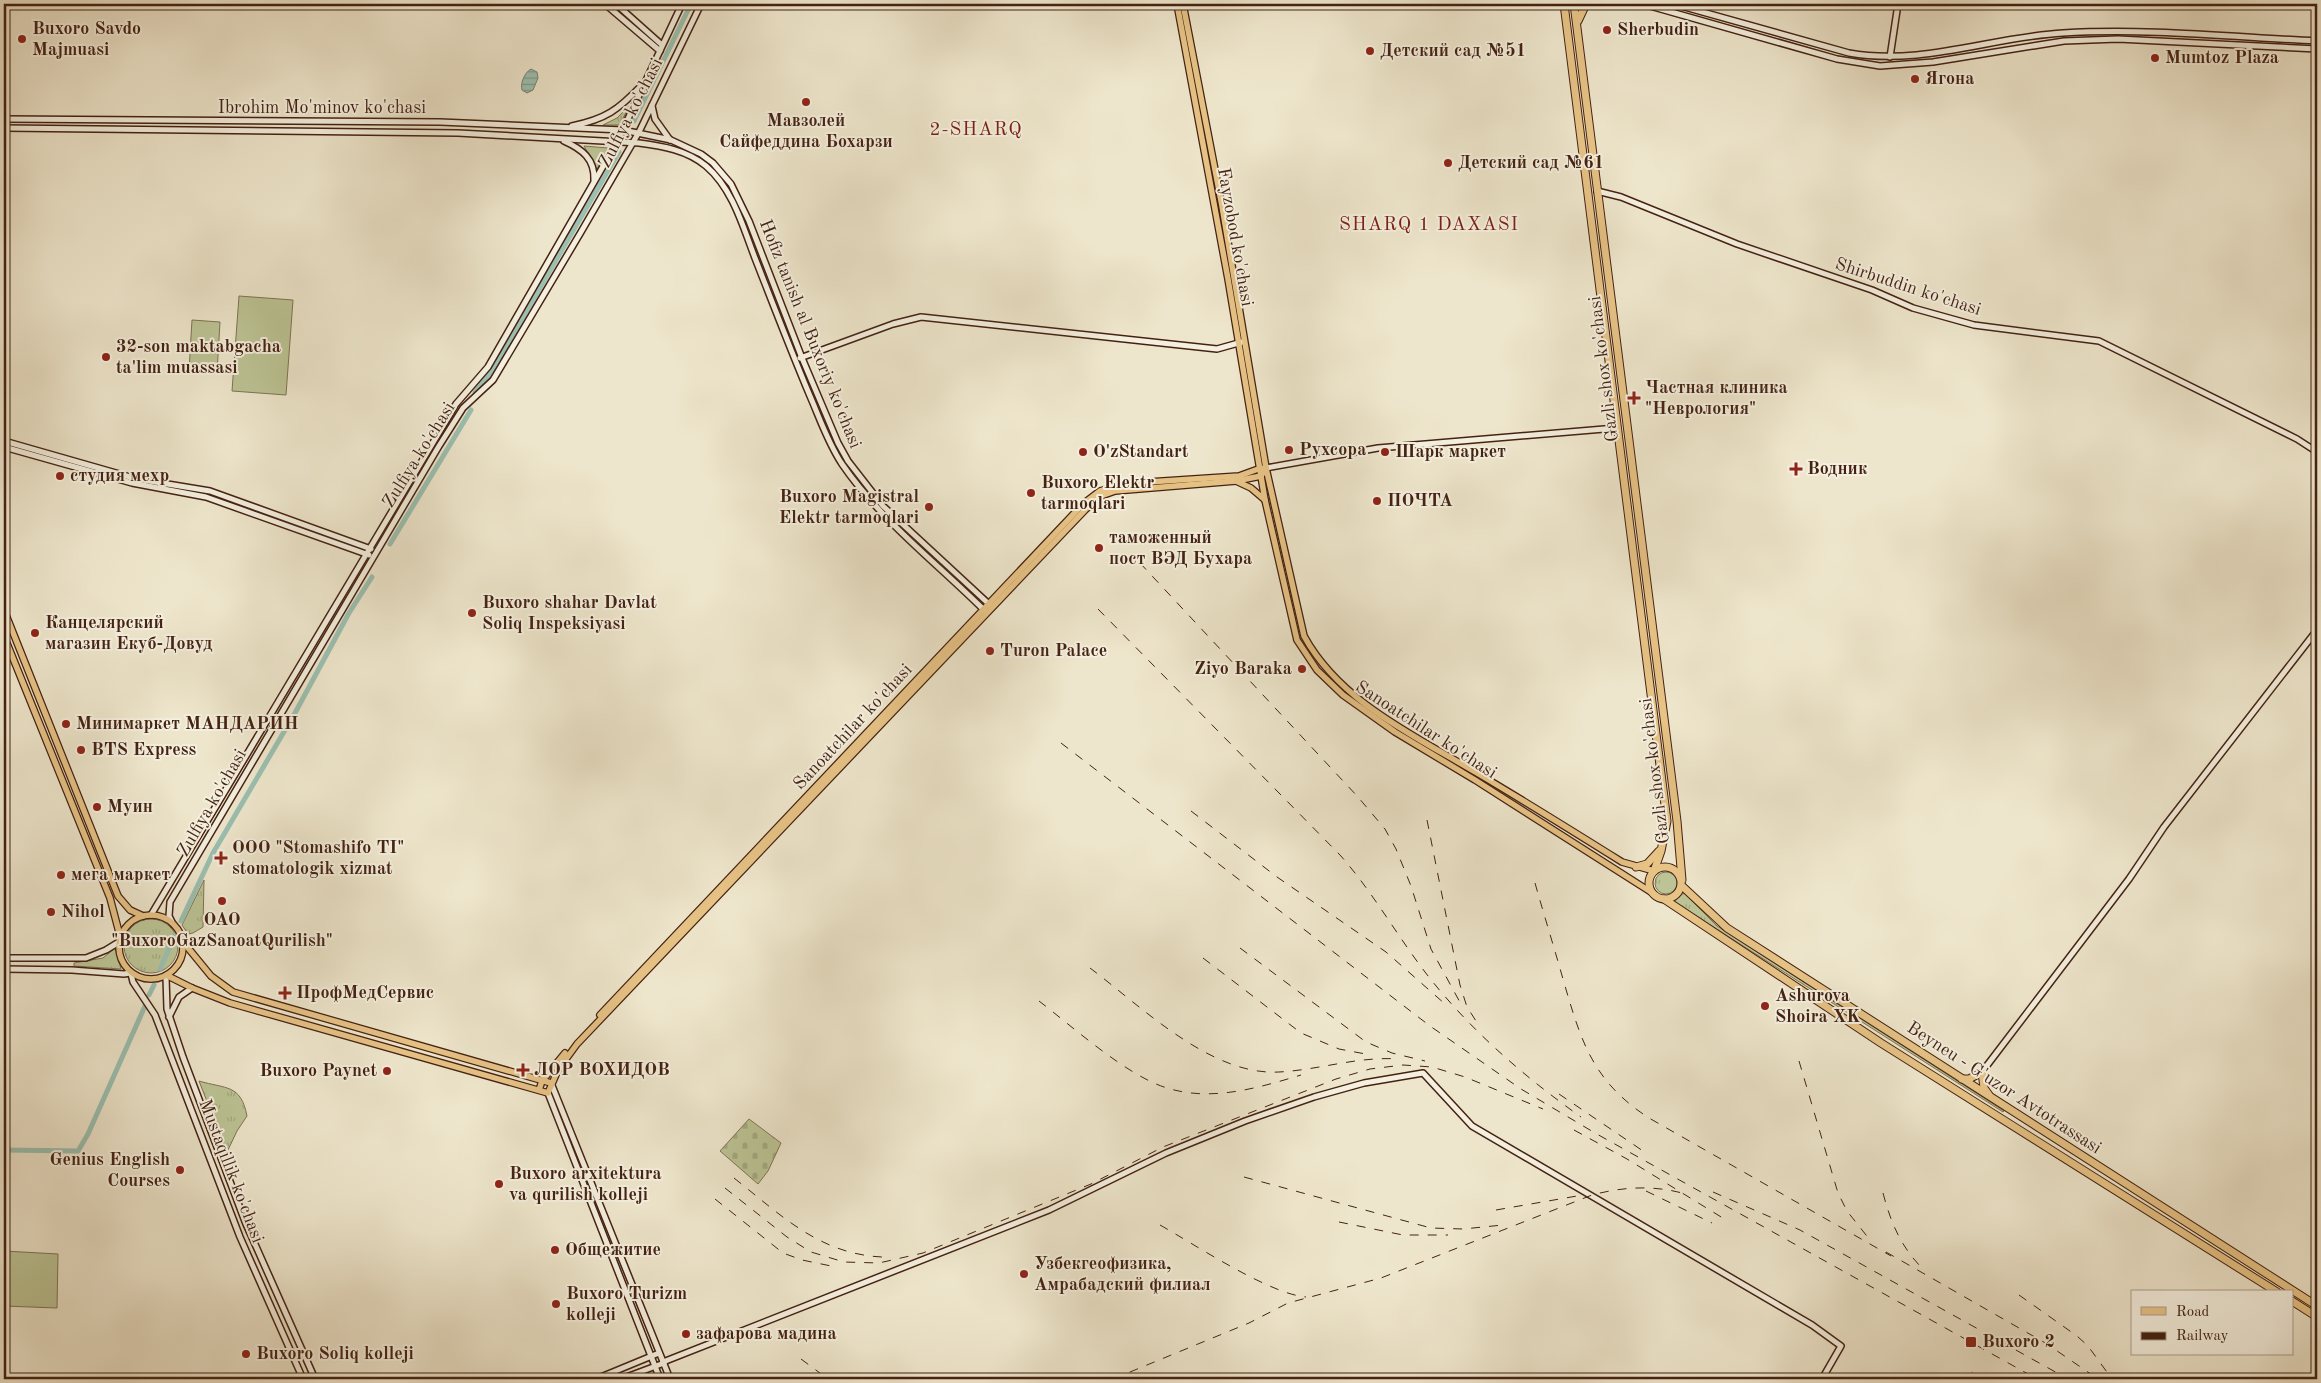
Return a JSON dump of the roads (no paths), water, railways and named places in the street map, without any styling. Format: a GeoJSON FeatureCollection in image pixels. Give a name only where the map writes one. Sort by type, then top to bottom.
{"type":"FeatureCollection","features":[{"type":"Feature","properties":{"kind":"highway","name":"Gazli shox ko'chasi"},"geometry":{"type":"LineString","coordinates":[[1574,4],[1677,821],[1682,883]]}},
{"type":"Feature","properties":{"kind":"highway"},"geometry":{"type":"LineString","coordinates":[[1577,24],[1586,4]]}},
{"type":"Feature","properties":{"kind":"highway","name":"Gazli shox ko'chasi"},"geometry":{"type":"LineString","coordinates":[[1563,6],[1667,821],[1663,844],[1654,871]]}},
{"type":"Feature","properties":{"kind":"highway"},"geometry":{"type":"LineString","coordinates":[[1636,867],[1647,864],[1663,844]]}},
{"type":"Feature","properties":{"kind":"highway"},"geometry":{"type":"LineString","coordinates":[[1670,868],[1675,870],[1682,883],[1675,896],[1664,899],[1654,894],[1649,883],[1654,871],[1670,868]]}},
{"type":"Feature","properties":{"kind":"highway","name":"Beyneu - G'uzor Avtotrassasi"},"geometry":{"type":"LineString","coordinates":[[1682,883],[1715,919],[1749,943],[1853,1007],[1993,1100],[2292,1290]]}},
{"type":"Feature","properties":{"kind":"highway","name":"Beyneu - G'uzor Avtotrassasi"},"geometry":{"type":"LineString","coordinates":[[1664,899],[1881,1043],[2274,1290]]}},
{"type":"Feature","properties":{"kind":"highway"},"geometry":{"type":"LineString","coordinates":[[1749,943],[1761,942]]}},
{"type":"Feature","properties":{"kind":"highway"},"geometry":{"type":"LineString","coordinates":[[1960,1078],[1969,1080],[1982,1072],[1984,1088],[1993,1100]]}},
{"type":"Feature","properties":{"kind":"highway"},"geometry":{"type":"LineString","coordinates":[[2098,1179],[2103,1170]]}},
{"type":"Feature","properties":{"kind":"highway","name":"Beyneu - G'uzor Avtotrassasi"},"geometry":{"type":"LineString","coordinates":[[2294,1291],[2317,1306]]}},
{"type":"Feature","properties":{"kind":"highway"},"geometry":{"type":"LineString","coordinates":[[2294,1303],[2317,1317]]}},
{"type":"Feature","properties":{"kind":"main road"},"geometry":{"type":"LineString","coordinates":[[605,4],[660,51]]}},
{"type":"Feature","properties":{"kind":"main road"},"geometry":{"type":"LineString","coordinates":[[616,4],[662,45]]}},
{"type":"Feature","properties":{"kind":"main road","name":"Zulfiya ko'chasi"},"geometry":{"type":"LineString","coordinates":[[151,915],[456,404],[488,367],[617,142],[682,4]]}},
{"type":"Feature","properties":{"kind":"main road","name":"Zulfiya ko'chasi"},"geometry":{"type":"LineString","coordinates":[[173,924],[170,916],[170,902],[457,416],[494,380],[633,143],[701,4]]}},
{"type":"Feature","properties":{"kind":"main road","name":"Fayzobod ko'chasi"},"geometry":{"type":"LineString","coordinates":[[1177,4],[1241,342],[1262,468],[1261,476]]}},
{"type":"Feature","properties":{"kind":"main road"},"geometry":{"type":"LineString","coordinates":[[795,360],[893,324],[921,317],[1214,348],[1241,342],[1220,196],[1183,4]]}},
{"type":"Feature","properties":{"kind":"main road"},"geometry":{"type":"LineString","coordinates":[[1643,4],[1863,65],[1904,66],[2041,44],[2118,39],[2317,49]]}},
{"type":"Feature","properties":{"kind":"main road"},"geometry":{"type":"LineString","coordinates":[[1674,4],[1849,53],[1890,57],[1960,50],[2046,35],[2091,32],[2132,32],[2317,41]]}},
{"type":"Feature","properties":{"kind":"main road"},"geometry":{"type":"LineString","coordinates":[[1890,57],[1898,4]]}},
{"type":"Feature","properties":{"kind":"main road"},"geometry":{"type":"LineString","coordinates":[[1960,50],[1961,58]]}},
{"type":"Feature","properties":{"kind":"main road"},"geometry":{"type":"LineString","coordinates":[[563,128],[596,121],[611,114],[645,81]]}},
{"type":"Feature","properties":{"kind":"main road"},"geometry":{"type":"LineString","coordinates":[[652,105],[655,119],[671,140]]}},
{"type":"Feature","properties":{"kind":"main road","name":"Ibrohim Mo'minov ko'chasi"},"geometry":{"type":"LineString","coordinates":[[4,118],[458,123],[639,132]]}},
{"type":"Feature","properties":{"kind":"main road"},"geometry":{"type":"LineString","coordinates":[[458,123],[458,133]]}},
{"type":"Feature","properties":{"kind":"main road","name":"Ibrohim Mo'minov ko'chasi"},"geometry":{"type":"LineString","coordinates":[[4,128],[458,133],[633,143]]}},
{"type":"Feature","properties":{"kind":"main road","name":"Hofiz tanish al Buxoriy ko'chasi"},"geometry":{"type":"LineString","coordinates":[[639,132],[671,140],[701,154],[713,163],[731,184],[749,221],[802,358],[838,443],[860,479],[883,506],[991,606]]}},
{"type":"Feature","properties":{"kind":"main road"},"geometry":{"type":"LineString","coordinates":[[559,139],[576,146],[586,154],[594,173],[594,182]]}},
{"type":"Feature","properties":{"kind":"main road","name":"Hofiz tanish al Buxoriy ko'chasi"},"geometry":{"type":"LineString","coordinates":[[633,143],[663,146],[690,155],[704,165],[721,183],[742,223],[795,360],[828,439],[842,464],[868,499],[986,611]]}},
{"type":"Feature","properties":{"kind":"main road","name":"Shirbuddin ko'chasi"},"geometry":{"type":"LineString","coordinates":[[1597,192],[1621,197],[1737,244],[1872,290],[1913,308],[1974,325],[2099,341],[2297,439],[2317,452]]}},
{"type":"Feature","properties":{"kind":"main road"},"geometry":{"type":"LineString","coordinates":[[1262,468],[1378,448],[1616,428]]}},
{"type":"Feature","properties":{"kind":"main road"},"geometry":{"type":"LineString","coordinates":[[4,441],[137,479],[210,492],[370,548],[375,554]]}},
{"type":"Feature","properties":{"kind":"main road"},"geometry":{"type":"LineString","coordinates":[[4,447],[132,484],[206,496],[367,554],[375,554]]}},
{"type":"Feature","properties":{"kind":"main road","name":"Sanoatchilar ko'chasi"},"geometry":{"type":"LineString","coordinates":[[1237,479],[1262,468],[1274,498],[1295,606],[1304,636],[1312,651],[1339,682],[1378,712],[1654,894]]}},
{"type":"Feature","properties":{"kind":"main road","name":"Sanoatchilar ko'chasi"},"geometry":{"type":"LineString","coordinates":[[539,1090],[542,1081],[576,1040],[986,611],[1101,496],[1133,488],[1248,479],[1261,476],[1297,640],[1317,670],[1343,695],[1395,732],[1477,777]]}},
{"type":"Feature","properties":{"kind":"main road"},"geometry":{"type":"LineString","coordinates":[[1237,479],[1265,500]]}},
{"type":"Feature","properties":{"kind":"main road"},"geometry":{"type":"LineString","coordinates":[[1248,479],[1262,487],[1274,498]]}},
{"type":"Feature","properties":{"kind":"main road"},"geometry":{"type":"LineString","coordinates":[[4,610],[118,896],[130,910],[144,916]]}},
{"type":"Feature","properties":{"kind":"main road","name":"Sanoatchilar ko'chasi"},"geometry":{"type":"LineString","coordinates":[[548,1093],[562,1062],[576,1044],[986,611]]}},
{"type":"Feature","properties":{"kind":"main road"},"geometry":{"type":"LineString","coordinates":[[1982,1072],[2129,878],[2164,827],[2317,630]]}},
{"type":"Feature","properties":{"kind":"main road"},"geometry":{"type":"LineString","coordinates":[[12,632],[4,636],[110,898],[120,939],[122,963],[130,973]]}},
{"type":"Feature","properties":{"kind":"main road"},"geometry":{"type":"LineString","coordinates":[[280,700],[286,703]]}},
{"type":"Feature","properties":{"kind":"main road"},"geometry":{"type":"LineString","coordinates":[[1477,777],[1622,862],[1654,871]]}},
{"type":"Feature","properties":{"kind":"main road"},"geometry":{"type":"LineString","coordinates":[[4,958],[86,958],[106,950],[120,939],[126,926],[144,916],[151,915],[167,919],[181,932],[184,942],[183,954],[179,965],[167,976],[149,979],[130,973],[4,969]]}},
{"type":"Feature","properties":{"kind":"main road"},"geometry":{"type":"LineString","coordinates":[[184,942],[220,984],[233,992],[551,1083],[670,1379]]}},
{"type":"Feature","properties":{"kind":"main road","name":"Mustaqillik ko'chasi"},"geometry":{"type":"LineString","coordinates":[[130,973],[133,982],[154,1015],[215,1174],[303,1379]]}},
{"type":"Feature","properties":{"kind":"main road"},"geometry":{"type":"LineString","coordinates":[[167,976],[230,1003],[548,1093],[660,1379]]}},
{"type":"Feature","properties":{"kind":"main road","name":"Mustaqillik ko'chasi"},"geometry":{"type":"LineString","coordinates":[[167,976],[169,1017],[226,1170],[278,1297],[315,1379]]}},
{"type":"Feature","properties":{"kind":"main road"},"geometry":{"type":"LineString","coordinates":[[169,1017],[179,997],[192,988]]}},
{"type":"Feature","properties":{"kind":"main road"},"geometry":{"type":"LineString","coordinates":[[304,1024],[307,1014]]}},
{"type":"Feature","properties":{"kind":"main road"},"geometry":{"type":"LineString","coordinates":[[621,1379],[1049,1210],[1166,1153],[1245,1121],[1322,1094],[1364,1083],[1422,1073],[1472,1126],[1812,1325],[1841,1346],[1822,1379]]}},
{"type":"Feature","properties":{"kind":"main road"},"geometry":{"type":"LineString","coordinates":[[215,1174],[226,1170]]}},
{"type":"Feature","properties":{"kind":"main road"},"geometry":{"type":"LineString","coordinates":[[268,1301],[278,1297]]}},
{"type":"Feature","properties":{"kind":"main road"},"geometry":{"type":"LineString","coordinates":[[596,1379],[660,1353]]}},
{"type":"Feature","properties":{"kind":"waterway"},"geometry":{"type":"LineString","coordinates":[[634,121],[691,4]]}},
{"type":"Feature","properties":{"kind":"waterway"},"geometry":{"type":"LineString","coordinates":[[475,392],[489,375],[619,152]]}},
{"type":"Feature","properties":{"kind":"waterway"},"geometry":{"type":"LineString","coordinates":[[390,544],[471,410]]}},
{"type":"Feature","properties":{"kind":"waterway"},"geometry":{"type":"LineString","coordinates":[[181,921],[213,853],[295,713],[349,613],[372,577]]}},
{"type":"Feature","properties":{"kind":"waterway"},"geometry":{"type":"LineString","coordinates":[[160,969],[175,935]]}},
{"type":"Feature","properties":{"kind":"waterway"},"geometry":{"type":"LineString","coordinates":[[149,995],[154,985]]}},
{"type":"Feature","properties":{"kind":"waterway"},"geometry":{"type":"LineString","coordinates":[[4,1150],[78,1151],[88,1134],[145,1006]]}},
{"type":"Feature","properties":{"kind":"waterway"},"geometry":{"type":"LineString","coordinates":[[1968,1379],[1972,1372]]}},
{"type":"Feature","properties":{"kind":"railway"},"geometry":{"type":"LineString","coordinates":[[1140,563],[1358,797],[1385,829],[1396,849],[1411,886],[1431,949],[1462,1006]]}},
{"type":"Feature","properties":{"kind":"railway"},"geometry":{"type":"LineString","coordinates":[[1098,609],[1340,855],[1363,883],[1414,958],[1459,1013],[1517,1068],[1581,1117]]}},
{"type":"Feature","properties":{"kind":"railway"},"geometry":{"type":"LineString","coordinates":[[1061,743],[1430,1026],[1521,1089],[1595,1133],[2037,1379]]}},
{"type":"Feature","properties":{"kind":"railway"},"geometry":{"type":"LineString","coordinates":[[1191,811],[1277,877],[1386,952],[1445,1004]]}},
{"type":"Feature","properties":{"kind":"railway"},"geometry":{"type":"LineString","coordinates":[[1427,820],[1460,985],[1467,1007],[1478,1024]]}},
{"type":"Feature","properties":{"kind":"railway"},"geometry":{"type":"LineString","coordinates":[[1535,883],[1576,1022],[1591,1058],[1601,1074],[1614,1089],[1649,1118],[1891,1256]]}},
{"type":"Feature","properties":{"kind":"railway"},"geometry":{"type":"LineString","coordinates":[[1240,948],[1366,1042],[1392,1053],[1425,1061]]}},
{"type":"Feature","properties":{"kind":"railway"},"geometry":{"type":"LineString","coordinates":[[1203,958],[1301,1033],[1339,1049],[1371,1055]]}},
{"type":"Feature","properties":{"kind":"railway"},"geometry":{"type":"LineString","coordinates":[[1090,968],[1178,1036],[1228,1063],[1253,1070],[1279,1072],[1369,1059],[1399,1059]]}},
{"type":"Feature","properties":{"kind":"railway"},"geometry":{"type":"LineString","coordinates":[[1039,1001],[1118,1062],[1151,1082],[1167,1088],[1200,1094],[1234,1092],[1301,1075]]}},
{"type":"Feature","properties":{"kind":"railway"},"geometry":{"type":"LineString","coordinates":[[1799,1061],[1838,1193],[1847,1211],[1870,1240]]}},
{"type":"Feature","properties":{"kind":"railway"},"geometry":{"type":"LineString","coordinates":[[725,1188],[787,1237],[811,1252],[844,1262],[879,1263],[923,1253],[1091,1184],[1163,1147],[1336,1079],[1370,1069],[1403,1065],[1432,1067],[1465,1077],[1543,1109]]}},
{"type":"Feature","properties":{"kind":"railway"},"geometry":{"type":"LineString","coordinates":[[1559,1094],[1646,1153]]}},
{"type":"Feature","properties":{"kind":"railway"},"geometry":{"type":"LineString","coordinates":[[1574,1130],[1627,1159],[1726,1220]]}},
{"type":"Feature","properties":{"kind":"railway"},"geometry":{"type":"LineString","coordinates":[[1244,1177],[1431,1228],[1463,1229],[1503,1225]]}},
{"type":"Feature","properties":{"kind":"railway"},"geometry":{"type":"LineString","coordinates":[[734,1178],[785,1218],[820,1240],[839,1249],[882,1257]]}},
{"type":"Feature","properties":{"kind":"railway"},"geometry":{"type":"LineString","coordinates":[[1113,1379],[1249,1323],[1288,1303],[1381,1278],[1592,1195],[1614,1190],[1637,1188],[1671,1190],[1682,1193]]}},
{"type":"Feature","properties":{"kind":"railway"},"geometry":{"type":"LineString","coordinates":[[1646,1191],[1712,1223]]}},
{"type":"Feature","properties":{"kind":"railway"},"geometry":{"type":"LineString","coordinates":[[1713,1192],[1800,1230],[2068,1379]]}},
{"type":"Feature","properties":{"kind":"railway"},"geometry":{"type":"LineString","coordinates":[[1883,1193],[1898,1235],[1910,1254],[1925,1271]]}},
{"type":"Feature","properties":{"kind":"railway"},"geometry":{"type":"LineString","coordinates":[[1496,1210],[1577,1196]]}},
{"type":"Feature","properties":{"kind":"railway"},"geometry":{"type":"LineString","coordinates":[[715,1199],[783,1253],[802,1260],[836,1267]]}},
{"type":"Feature","properties":{"kind":"railway"},"geometry":{"type":"LineString","coordinates":[[1339,1222],[1403,1235],[1448,1235]]}},
{"type":"Feature","properties":{"kind":"railway"},"geometry":{"type":"LineString","coordinates":[[1160,1225],[1253,1278],[1290,1294],[1306,1297]]}},
{"type":"Feature","properties":{"kind":"railway"},"geometry":{"type":"LineString","coordinates":[[1886,1252],[2047,1344],[2098,1379]]}},
{"type":"Feature","properties":{"kind":"railway"},"geometry":{"type":"LineString","coordinates":[[2019,1295],[2077,1336],[2088,1346],[2112,1379]]}},
{"type":"Feature","properties":{"kind":"railway"},"geometry":{"type":"LineString","coordinates":[[801,1359],[828,1379]]}},
{"type":"Feature","properties":{"kind":"place","name":"Sherbudin"},"geometry":{"type":"Point","coordinates":[1607,30]}},
{"type":"Feature","properties":{"kind":"place","name":"Buxoro Savdo Majmuasi"},"geometry":{"type":"Point","coordinates":[22,39]}},
{"type":"Feature","properties":{"kind":"place","name":"Детский сад №51"},"geometry":{"type":"Point","coordinates":[1370,51]}},
{"type":"Feature","properties":{"kind":"place","name":"Mumtoz Plaza"},"geometry":{"type":"Point","coordinates":[2155,58]}},
{"type":"Feature","properties":{"kind":"place","name":"Ягона"},"geometry":{"type":"Point","coordinates":[1915,79]}},
{"type":"Feature","properties":{"kind":"place","name":"Мавзолей Сайфеддина Бохарзи"},"geometry":{"type":"Point","coordinates":[806,102]}},
{"type":"Feature","properties":{"kind":"place","name":"Детский сад №61"},"geometry":{"type":"Point","coordinates":[1448,163]}},
{"type":"Feature","properties":{"kind":"place","name":"32-son maktabgacha ta'lim muassasi"},"geometry":{"type":"Point","coordinates":[106,357]}},
{"type":"Feature","properties":{"kind":"place","name":"Частная клиника \"Неврология\""},"geometry":{"type":"Point","coordinates":[1634,398]}},
{"type":"Feature","properties":{"kind":"place","name":"Рухсора"},"geometry":{"type":"Point","coordinates":[1289,450]}},
{"type":"Feature","properties":{"kind":"place","name":"O'zStandart"},"geometry":{"type":"Point","coordinates":[1083,452]}},
{"type":"Feature","properties":{"kind":"place","name":"Шарк маркет"},"geometry":{"type":"Point","coordinates":[1385,452]}},
{"type":"Feature","properties":{"kind":"place","name":"Водник"},"geometry":{"type":"Point","coordinates":[1796,469]}},
{"type":"Feature","properties":{"kind":"place","name":"студия мехр"},"geometry":{"type":"Point","coordinates":[60,476]}},
{"type":"Feature","properties":{"kind":"place","name":"Buxoro Elektr tarmoqlari"},"geometry":{"type":"Point","coordinates":[1031,493]}},
{"type":"Feature","properties":{"kind":"place","name":"ПОЧТА"},"geometry":{"type":"Point","coordinates":[1377,501]}},
{"type":"Feature","properties":{"kind":"place","name":"Buxoro Magistral Elektr tarmoqlari"},"geometry":{"type":"Point","coordinates":[929,507]}},
{"type":"Feature","properties":{"kind":"place","name":"таможенный пост ВЭД Бухара"},"geometry":{"type":"Point","coordinates":[1099,548]}},
{"type":"Feature","properties":{"kind":"place","name":"Buxoro shahar Davlat Soliq Inspeksiyasi"},"geometry":{"type":"Point","coordinates":[472,613]}},
{"type":"Feature","properties":{"kind":"place","name":"Канцелярский магазин Екуб-Довуд"},"geometry":{"type":"Point","coordinates":[35,633]}},
{"type":"Feature","properties":{"kind":"place","name":"Turon Palace"},"geometry":{"type":"Point","coordinates":[990,651]}},
{"type":"Feature","properties":{"kind":"place","name":"Ziyo Baraka"},"geometry":{"type":"Point","coordinates":[1302,669]}},
{"type":"Feature","properties":{"kind":"place","name":"Минимаркет МАНДАРИН"},"geometry":{"type":"Point","coordinates":[66,724]}},
{"type":"Feature","properties":{"kind":"place","name":"BTS Express"},"geometry":{"type":"Point","coordinates":[81,750]}},
{"type":"Feature","properties":{"kind":"place","name":"Муин"},"geometry":{"type":"Point","coordinates":[97,807]}},
{"type":"Feature","properties":{"kind":"place","name":"OOO \"Stomashifo TI\" stomatologik xizmat"},"geometry":{"type":"Point","coordinates":[221,858]}},
{"type":"Feature","properties":{"kind":"place","name":"мега маркет"},"geometry":{"type":"Point","coordinates":[61,875]}},
{"type":"Feature","properties":{"kind":"place","name":"ОАО \"BuxoroGazSanoatQurilish\""},"geometry":{"type":"Point","coordinates":[222,901]}},
{"type":"Feature","properties":{"kind":"place","name":"Nihol"},"geometry":{"type":"Point","coordinates":[51,912]}},
{"type":"Feature","properties":{"kind":"place","name":"ПрофМедСервис"},"geometry":{"type":"Point","coordinates":[285,993]}},
{"type":"Feature","properties":{"kind":"place","name":"Ashurova Shoira XK"},"geometry":{"type":"Point","coordinates":[1765,1006]}},
{"type":"Feature","properties":{"kind":"place","name":"ЛОР ВОХИДОВ"},"geometry":{"type":"Point","coordinates":[523,1070]}},
{"type":"Feature","properties":{"kind":"place","name":"Buxoro Paynet"},"geometry":{"type":"Point","coordinates":[387,1071]}},
{"type":"Feature","properties":{"kind":"place","name":"Genius English Courses"},"geometry":{"type":"Point","coordinates":[180,1170]}},
{"type":"Feature","properties":{"kind":"place","name":"Buxoro arxitektura va qurilish kolleji"},"geometry":{"type":"Point","coordinates":[499,1184]}},
{"type":"Feature","properties":{"kind":"place","name":"Общежитие"},"geometry":{"type":"Point","coordinates":[555,1250]}},
{"type":"Feature","properties":{"kind":"place","name":"Узбекгеофизика, Амрабадский филиал"},"geometry":{"type":"Point","coordinates":[1024,1274]}},
{"type":"Feature","properties":{"kind":"place","name":"Buxoro Turizm kolleji"},"geometry":{"type":"Point","coordinates":[556,1304]}},
{"type":"Feature","properties":{"kind":"place","name":"зафарова мадина"},"geometry":{"type":"Point","coordinates":[686,1334]}},
{"type":"Feature","properties":{"kind":"place","name":"Buxoro 2"},"geometry":{"type":"Point","coordinates":[1971,1342]}},
{"type":"Feature","properties":{"kind":"place","name":"Buxoro Soliq kolleji"},"geometry":{"type":"Point","coordinates":[246,1354]}},
{"type":"Feature","properties":{"kind":"district","name":"2-SHARQ"},"geometry":{"type":"Point","coordinates":[976,130]}},
{"type":"Feature","properties":{"kind":"district","name":"SHARQ 1 DAXASI"},"geometry":{"type":"Point","coordinates":[1429,225]}}]}
